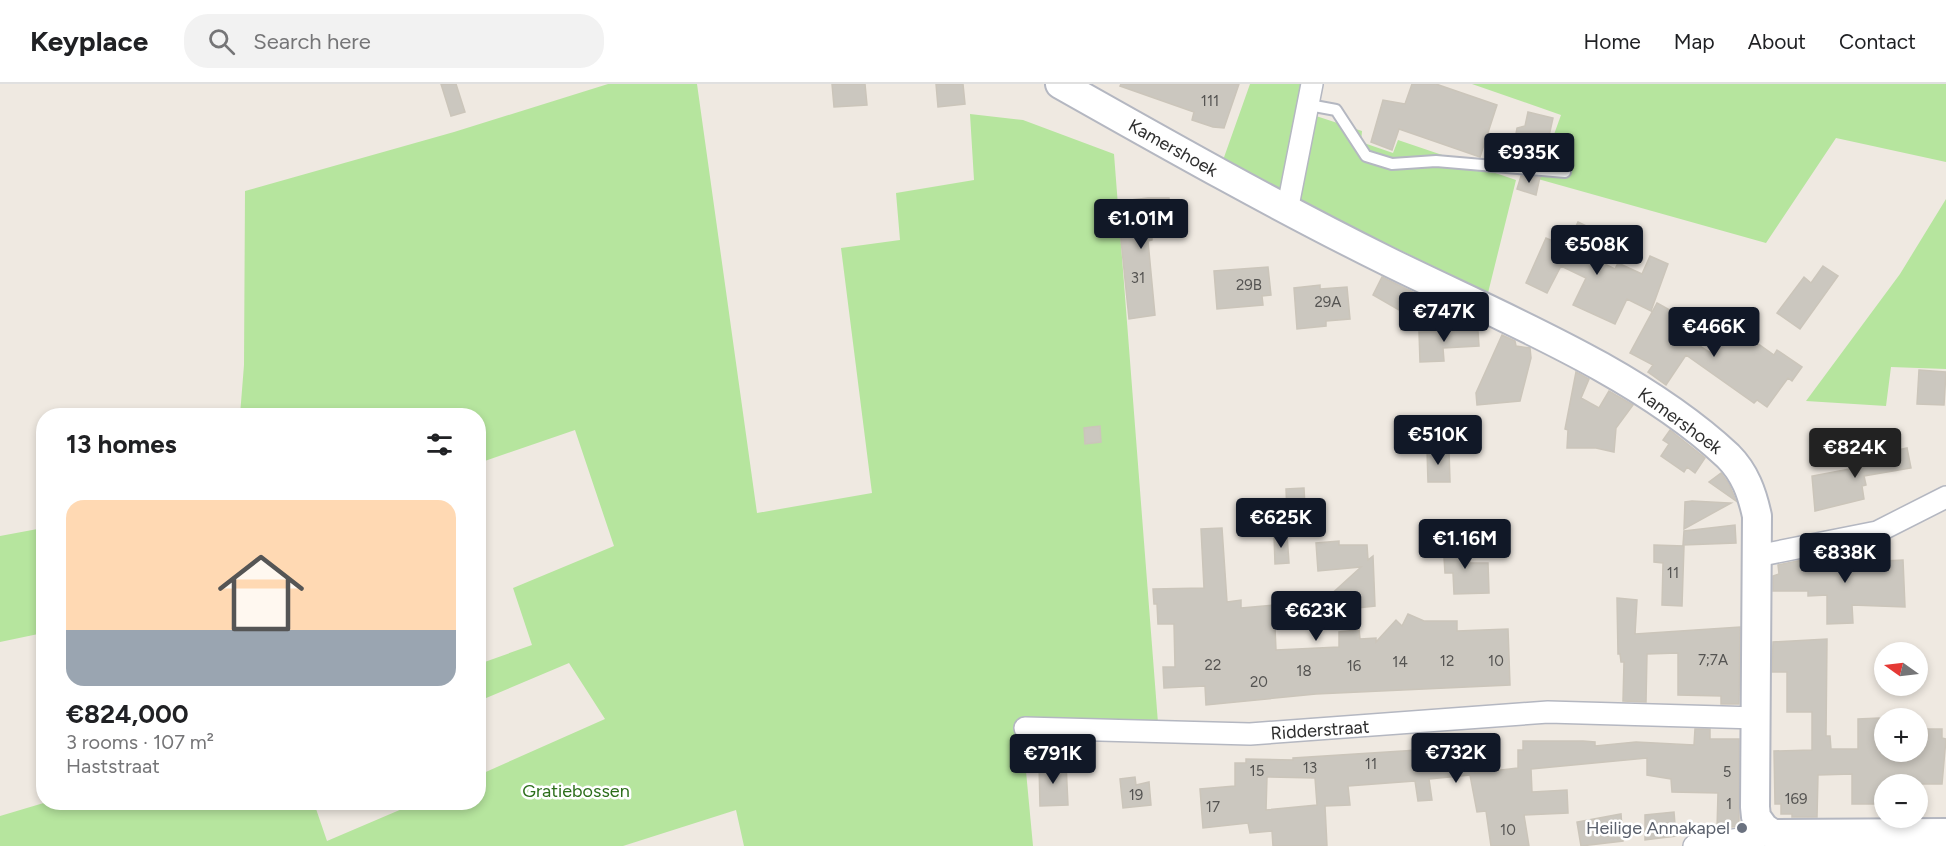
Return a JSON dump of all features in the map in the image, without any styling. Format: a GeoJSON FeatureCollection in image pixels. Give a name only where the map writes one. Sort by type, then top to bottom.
{"type":"FeatureCollection","features":[{"type":"Feature","properties":{"kind":"street","name":"Kamershoek"},"geometry":{"type":"LineString","coordinates":[[1060,84],[1287,211],[1621,378],[1692,426],[1729,458],[1746,478],[1757,516],[1756,817],[1764,828],[1773,834]]}},
{"type":"Feature","properties":{"kind":"street"},"geometry":{"type":"LineString","coordinates":[[1287,211],[1312,84]]}},
{"type":"Feature","properties":{"kind":"street"},"geometry":{"type":"LineString","coordinates":[[1757,556],[1877,532],[1946,497]]}},
{"type":"Feature","properties":{"kind":"street","name":"Ridderstraat"},"geometry":{"type":"LineString","coordinates":[[1025,728],[1250,734],[1538,713],[1757,718]]}},
{"type":"Feature","properties":{"kind":"street"},"geometry":{"type":"LineString","coordinates":[[1694,846],[1773,834],[1946,833]]}},
{"type":"Feature","properties":{"kind":"lane"},"geometry":{"type":"LineString","coordinates":[[1309,105],[1336,111],[1366,156],[1392,164],[1436,161],[1565,172]]}},
{"type":"Feature","properties":{"kind":"green space","name":"Gratiebossen"},"geometry":{"type":"Polygon","coordinates":[[[608,84],[697,84],[757,513],[872,493],[841,248],[900,240],[896,193],[974,180],[970,114],[1023,120],[1114,154],[1158,723],[1021,718],[1033,846],[744,846],[736,810],[623,846],[0,846],[0,816],[36,805],[36,810],[316,810],[327,841],[400,810],[486,810],[486,772],[605,719],[569,663],[486,698],[486,661],[532,645],[513,588],[614,546],[575,430],[486,461],[486,408],[241,408],[244,365],[245,191],[454,132],[608,84]]]}},
{"type":"Feature","properties":{"kind":"green space"},"geometry":{"type":"Polygon","coordinates":[[[1250,84],[1305,84],[1283,198],[1222,163],[1250,84]]]}},
{"type":"Feature","properties":{"kind":"green space"},"geometry":{"type":"Polygon","coordinates":[[[1472,84],[1946,84],[1946,162],[1836,138],[1766,243],[1538,179],[1561,115],[1472,84]]]}},
{"type":"Feature","properties":{"kind":"green space"},"geometry":{"type":"Polygon","coordinates":[[[1316,116],[1362,131],[1361,142],[1393,153],[1398,140],[1516,180],[1488,293],[1297,200],[1316,116]]]}},
{"type":"Feature","properties":{"kind":"green space"},"geometry":{"type":"Polygon","coordinates":[[[1946,199],[1946,369],[1891,367],[1886,406],[1806,401],[1900,274],[1946,199]]]}},
{"type":"Feature","properties":{"kind":"green space"},"geometry":{"type":"Polygon","coordinates":[[[36,529],[36,634],[0,642],[0,536],[36,529]]]}},
{"type":"Feature","properties":{"kind":"building"},"geometry":{"type":"Polygon","coordinates":[[[441,84],[456,84],[465,112],[451,116],[441,84]]]}},
{"type":"Feature","properties":{"kind":"building"},"geometry":{"type":"Polygon","coordinates":[[[832,84],[865,84],[867,105],[834,107],[832,84]]]}},
{"type":"Feature","properties":{"kind":"building"},"geometry":{"type":"Polygon","coordinates":[[[936,84],[963,84],[965,104],[938,107],[936,84]]]}},
{"type":"Feature","properties":{"kind":"building"},"geometry":{"type":"Polygon","coordinates":[[[1121,84],[1239,84],[1224,128],[1192,120],[1194,112],[1120,86],[1121,84]]]}},
{"type":"Feature","properties":{"kind":"building"},"geometry":{"type":"Polygon","coordinates":[[[1412,84],[1436,84],[1497,105],[1480,157],[1399,129],[1392,150],[1371,142],[1383,100],[1405,104],[1412,84]]]}},
{"type":"Feature","properties":{"kind":"building"},"geometry":{"type":"Polygon","coordinates":[[[1528,112],[1553,118],[1543,163],[1525,161],[1527,157],[1518,155],[1521,141],[1515,139],[1517,128],[1525,126],[1528,112]]]}},
{"type":"Feature","properties":{"kind":"building"},"geometry":{"type":"Polygon","coordinates":[[[1521,176],[1540,177],[1536,195],[1517,189],[1521,176]]]}},
{"type":"Feature","properties":{"kind":"building"},"geometry":{"type":"Polygon","coordinates":[[[1169,198],[1172,230],[1152,231],[1152,240],[1148,241],[1155,315],[1129,319],[1120,230],[1123,229],[1122,201],[1169,198]]]}},
{"type":"Feature","properties":{"kind":"building"},"geometry":{"type":"Polygon","coordinates":[[[1578,222],[1599,232],[1588,256],[1615,269],[1618,263],[1642,274],[1650,256],[1668,264],[1651,311],[1627,299],[1615,324],[1573,305],[1586,278],[1561,266],[1547,293],[1526,283],[1546,238],[1566,247],[1578,222]]]}},
{"type":"Feature","properties":{"kind":"building"},"geometry":{"type":"Polygon","coordinates":[[[1823,266],[1838,276],[1800,329],[1777,313],[1804,277],[1811,283],[1823,266]]]}},
{"type":"Feature","properties":{"kind":"building"},"geometry":{"type":"Polygon","coordinates":[[[1268,267],[1271,295],[1262,296],[1263,305],[1217,309],[1214,271],[1268,267]]]}},
{"type":"Feature","properties":{"kind":"building"},"geometry":{"type":"Polygon","coordinates":[[[1382,277],[1425,298],[1418,315],[1418,329],[1401,330],[1401,311],[1373,295],[1382,277]]]}},
{"type":"Feature","properties":{"kind":"building"},"geometry":{"type":"Polygon","coordinates":[[[1320,285],[1320,289],[1347,287],[1350,319],[1326,321],[1326,326],[1297,329],[1294,288],[1320,285]]]}},
{"type":"Feature","properties":{"kind":"building"},"geometry":{"type":"Polygon","coordinates":[[[1657,303],[1686,319],[1679,333],[1714,355],[1733,326],[1774,355],[1777,350],[1802,367],[1792,381],[1788,378],[1767,407],[1757,400],[1754,403],[1686,355],[1666,385],[1648,372],[1653,365],[1630,353],[1657,303]]]}},
{"type":"Feature","properties":{"kind":"building"},"geometry":{"type":"Polygon","coordinates":[[[1478,331],[1479,346],[1443,348],[1444,361],[1420,362],[1419,332],[1478,331]]]}},
{"type":"Feature","properties":{"kind":"building"},"geometry":{"type":"Polygon","coordinates":[[[1502,335],[1515,341],[1516,346],[1530,348],[1531,358],[1520,401],[1477,405],[1476,393],[1502,335]]]}},
{"type":"Feature","properties":{"kind":"building"},"geometry":{"type":"Polygon","coordinates":[[[1919,370],[1946,372],[1944,405],[1917,404],[1919,370]]]}},
{"type":"Feature","properties":{"kind":"building"},"geometry":{"type":"Polygon","coordinates":[[[1576,372],[1589,379],[1581,398],[1599,408],[1609,391],[1633,405],[1616,428],[1614,452],[1596,448],[1567,448],[1568,430],[1565,429],[1576,372]]]}},
{"type":"Feature","properties":{"kind":"building"},"geometry":{"type":"Polygon","coordinates":[[[1100,426],[1101,442],[1085,444],[1084,428],[1100,426]]]}},
{"type":"Feature","properties":{"kind":"building"},"geometry":{"type":"Polygon","coordinates":[[[1670,430],[1705,458],[1695,473],[1687,467],[1684,472],[1661,456],[1669,444],[1663,440],[1670,430]]]}},
{"type":"Feature","properties":{"kind":"building"},"geometry":{"type":"Polygon","coordinates":[[[1907,448],[1911,468],[1864,476],[1866,485],[1862,486],[1864,499],[1815,511],[1812,476],[1855,468],[1854,460],[1907,448]]]}},
{"type":"Feature","properties":{"kind":"building"},"geometry":{"type":"Polygon","coordinates":[[[1427,450],[1449,450],[1450,482],[1428,482],[1427,450]]]}},
{"type":"Feature","properties":{"kind":"building"},"geometry":{"type":"Polygon","coordinates":[[[1721,473],[1729,484],[1736,501],[1709,482],[1721,473]]]}},
{"type":"Feature","properties":{"kind":"building"},"geometry":{"type":"Polygon","coordinates":[[[1304,488],[1306,526],[1275,528],[1274,514],[1287,514],[1286,489],[1304,488]]]}},
{"type":"Feature","properties":{"kind":"building"},"geometry":{"type":"Polygon","coordinates":[[[1685,502],[1731,503],[1684,529],[1685,502]]]}},
{"type":"Feature","properties":{"kind":"building"},"geometry":{"type":"Polygon","coordinates":[[[1735,525],[1736,543],[1683,545],[1684,531],[1735,525]]]}},
{"type":"Feature","properties":{"kind":"building"},"geometry":{"type":"Polygon","coordinates":[[[1222,528],[1227,602],[1241,600],[1241,608],[1274,605],[1276,650],[1339,647],[1339,632],[1357,630],[1327,598],[1361,567],[1318,571],[1316,543],[1339,541],[1339,545],[1367,545],[1368,560],[1373,556],[1375,606],[1357,608],[1360,639],[1376,638],[1376,642],[1396,620],[1402,626],[1408,614],[1424,621],[1457,621],[1457,631],[1508,629],[1510,685],[1316,694],[1206,705],[1205,686],[1164,688],[1163,667],[1175,667],[1174,624],[1158,624],[1157,604],[1154,604],[1153,589],[1204,588],[1201,529],[1222,528]]]}},
{"type":"Feature","properties":{"kind":"building"},"geometry":{"type":"Polygon","coordinates":[[[1287,534],[1289,563],[1275,564],[1274,535],[1287,534]]]}},
{"type":"Feature","properties":{"kind":"building"},"geometry":{"type":"Polygon","coordinates":[[[1443,542],[1468,542],[1470,563],[1488,563],[1489,593],[1454,594],[1453,573],[1445,573],[1443,542]]]}},
{"type":"Feature","properties":{"kind":"building"},"geometry":{"type":"Polygon","coordinates":[[[1654,545],[1684,546],[1682,606],[1662,605],[1663,563],[1654,562],[1654,545]]]}},
{"type":"Feature","properties":{"kind":"building"},"geometry":{"type":"Polygon","coordinates":[[[1841,552],[1843,563],[1903,560],[1905,607],[1852,605],[1853,623],[1827,624],[1827,595],[1808,596],[1808,591],[1773,591],[1773,576],[1779,574],[1778,565],[1841,552]]]}},
{"type":"Feature","properties":{"kind":"building"},"geometry":{"type":"Polygon","coordinates":[[[1617,598],[1637,600],[1635,634],[1740,627],[1739,704],[1721,704],[1721,696],[1678,695],[1678,653],[1647,654],[1646,702],[1623,701],[1624,662],[1621,662],[1620,654],[1618,654],[1617,598]]]}},
{"type":"Feature","properties":{"kind":"building"},"geometry":{"type":"Polygon","coordinates":[[[1827,639],[1826,736],[1830,736],[1831,749],[1858,749],[1858,719],[1874,718],[1874,762],[1928,762],[1928,729],[1942,729],[1942,738],[1946,739],[1942,784],[1928,784],[1928,774],[1874,774],[1874,804],[1852,804],[1852,774],[1818,775],[1817,817],[1792,817],[1792,814],[1781,814],[1781,804],[1775,804],[1774,751],[1812,750],[1812,712],[1787,712],[1787,672],[1772,672],[1773,642],[1827,639]]]}},
{"type":"Feature","properties":{"kind":"building"},"geometry":{"type":"Polygon","coordinates":[[[1695,729],[1710,729],[1710,739],[1739,739],[1739,826],[1717,829],[1718,793],[1672,792],[1671,779],[1647,775],[1647,758],[1531,769],[1532,792],[1567,790],[1568,813],[1524,815],[1529,846],[1491,846],[1486,811],[1477,812],[1470,775],[1429,779],[1432,800],[1418,801],[1415,781],[1348,786],[1350,805],[1325,806],[1327,846],[1273,846],[1272,831],[1250,833],[1248,823],[1203,828],[1200,789],[1235,786],[1235,763],[1246,763],[1246,759],[1293,760],[1293,758],[1418,750],[1418,748],[1433,745],[1473,743],[1475,773],[1518,768],[1518,750],[1523,750],[1523,741],[1583,741],[1595,742],[1595,746],[1636,742],[1694,745],[1695,729]],[[1267,777],[1266,810],[1317,805],[1315,778],[1267,777]]]}},
{"type":"Feature","properties":{"kind":"building"},"geometry":{"type":"Polygon","coordinates":[[[1066,763],[1068,805],[1040,806],[1039,764],[1066,763]]]}},
{"type":"Feature","properties":{"kind":"building"},"geometry":{"type":"Polygon","coordinates":[[[1135,777],[1136,785],[1149,782],[1151,805],[1123,808],[1120,779],[1135,777]]]}},
{"type":"Feature","properties":{"kind":"building"},"geometry":{"type":"Polygon","coordinates":[[[1674,812],[1676,836],[1645,840],[1645,815],[1674,812]]]}},
{"type":"Feature","properties":{"kind":"building"},"geometry":{"type":"Polygon","coordinates":[[[1621,814],[1623,841],[1581,846],[1577,822],[1621,814]]]}},
{"type":"Feature","properties":{"kind":"place","name":"Heilige Annakapel"},"geometry":{"type":"Point","coordinates":[1742,828]}}]}
